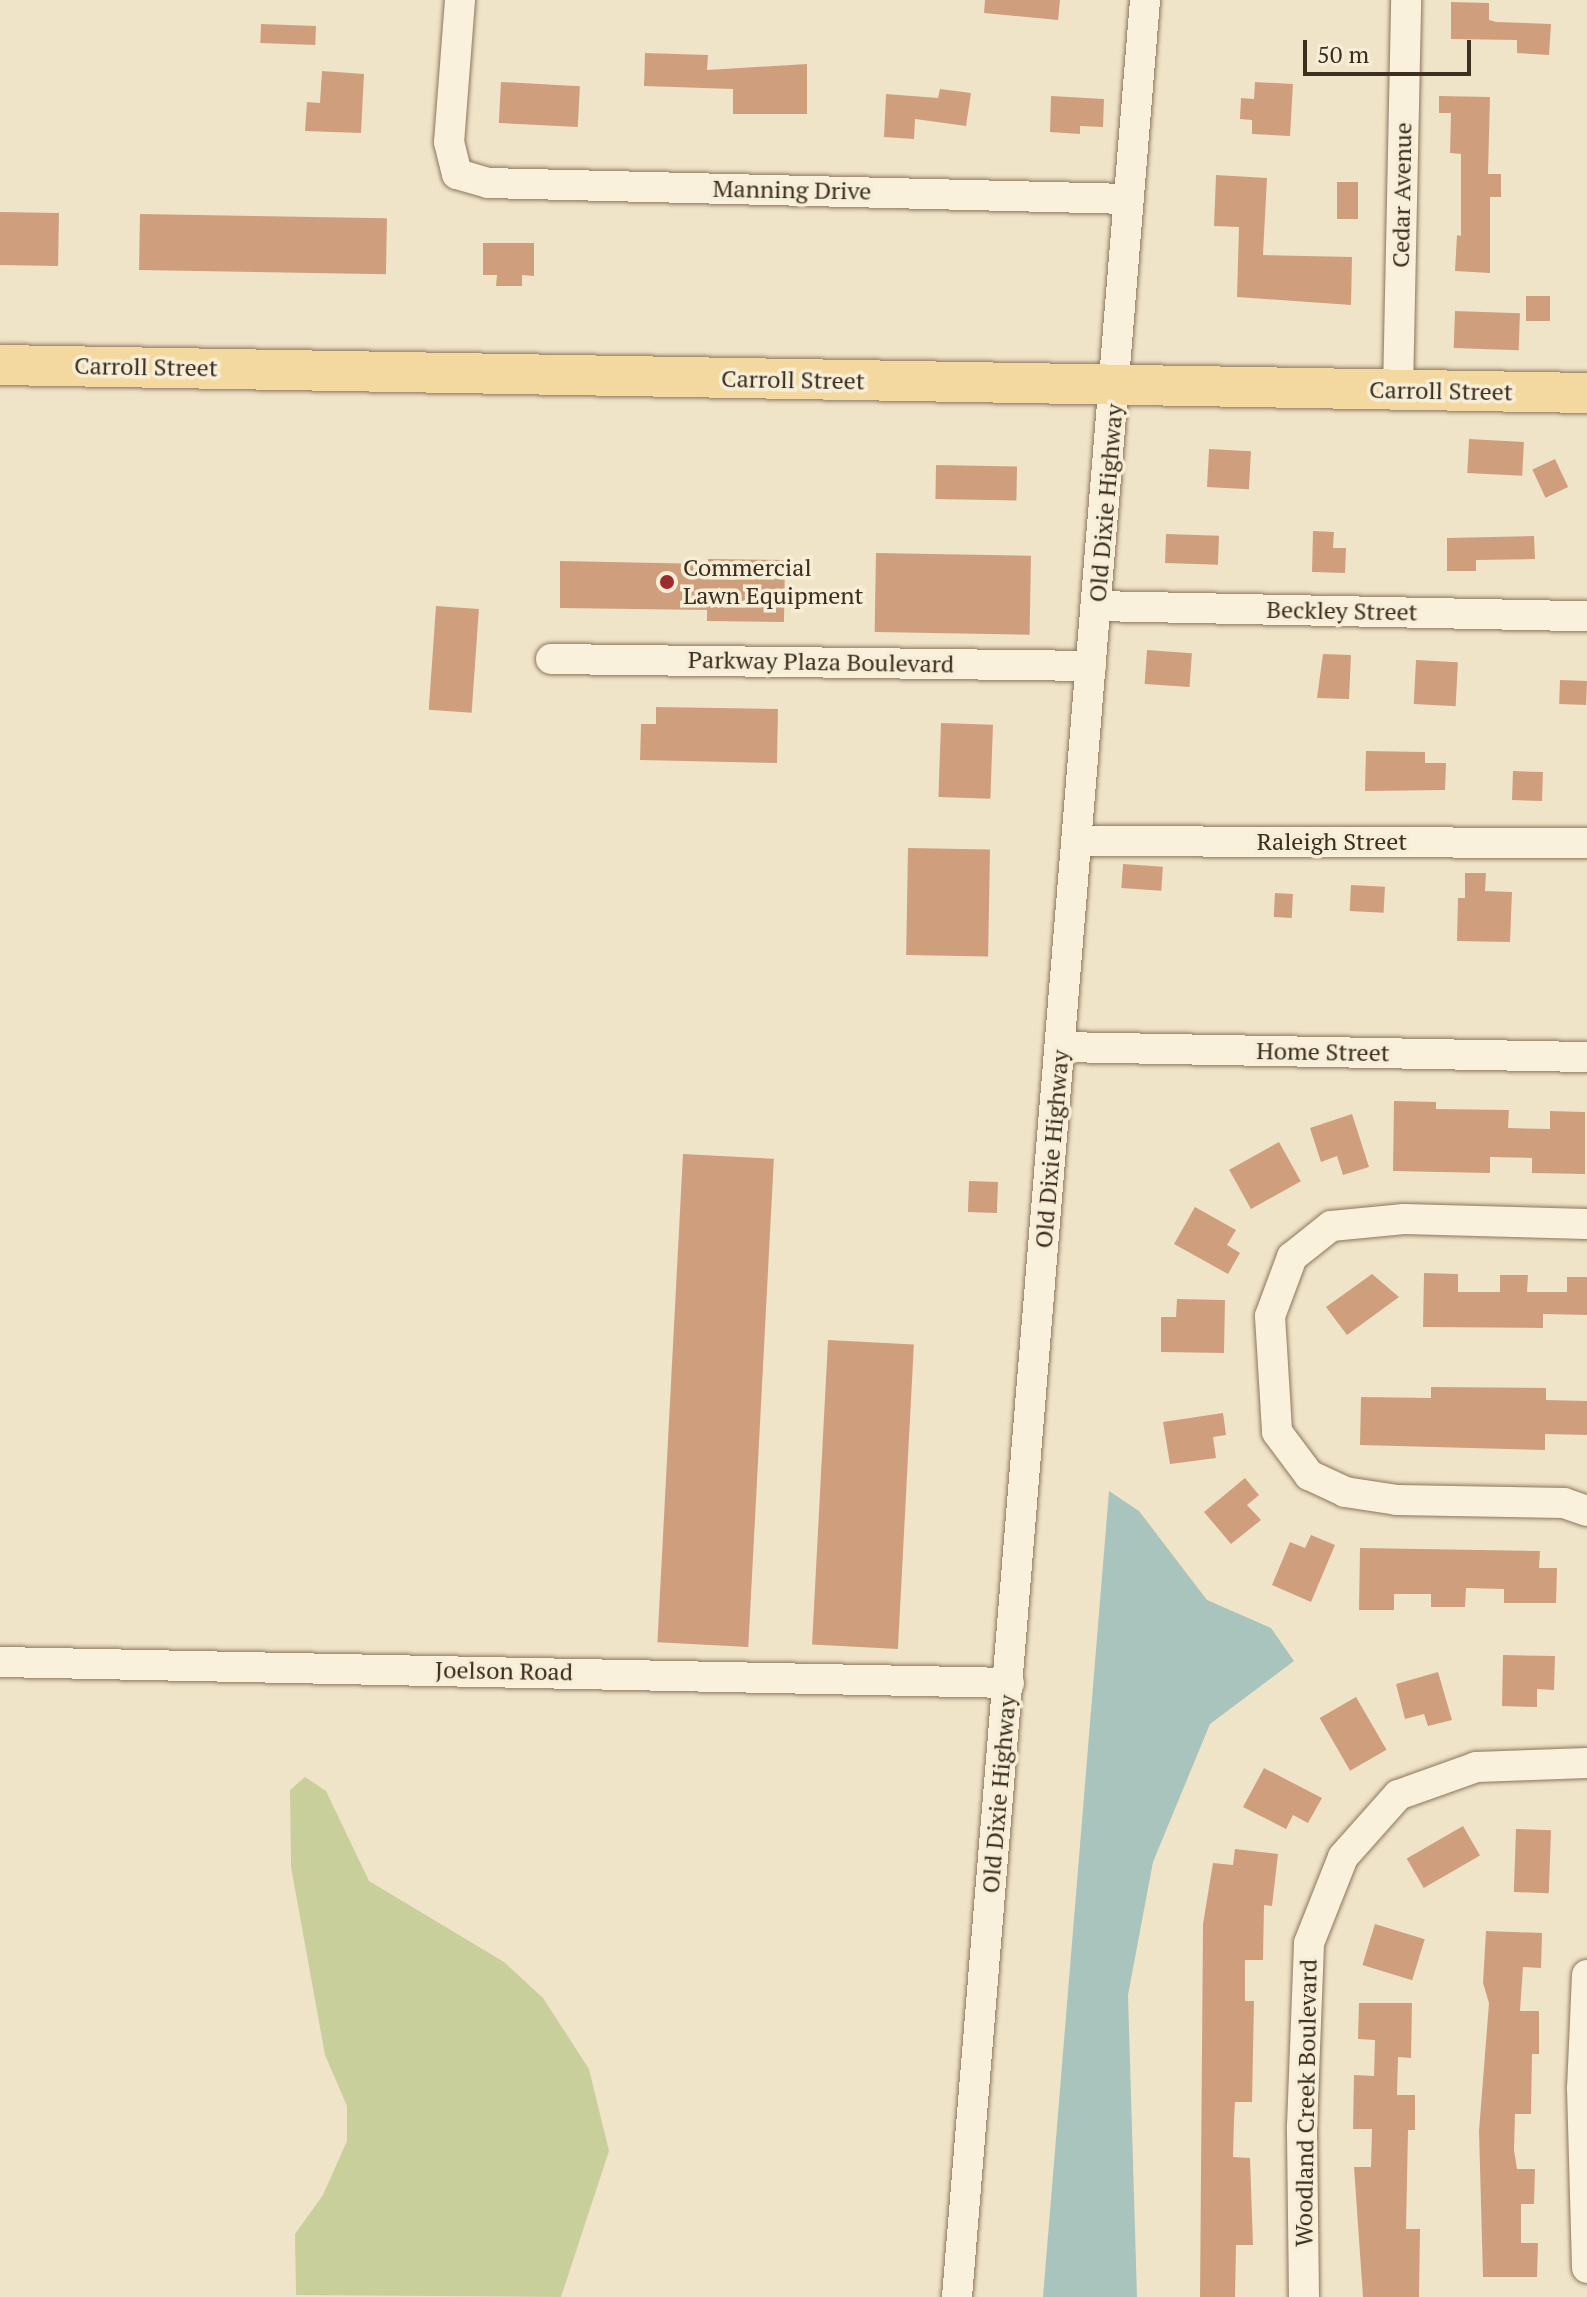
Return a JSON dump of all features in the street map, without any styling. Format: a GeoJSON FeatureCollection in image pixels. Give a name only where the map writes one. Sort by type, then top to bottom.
{"type":"FeatureCollection","features":[{"type":"Feature","properties":{"kind":"main road","name":"Carroll Street"},"geometry":{"type":"LineString","coordinates":[[0,365],[1116,388],[1587,393]]}},
{"type":"Feature","properties":{"kind":"street","name":"Manning Drive"},"geometry":{"type":"LineString","coordinates":[[460,0],[449,142],[457,174],[488,183],[1128,199]]}},
{"type":"Feature","properties":{"kind":"street","name":"Old Dixie Highway"},"geometry":{"type":"LineString","coordinates":[[957,2297],[1116,388],[1145,0]]}},
{"type":"Feature","properties":{"kind":"street","name":"Cedar Avenue"},"geometry":{"type":"LineString","coordinates":[[1398,391],[1406,0]]}},
{"type":"Feature","properties":{"kind":"street","name":"Beckley Street"},"geometry":{"type":"LineString","coordinates":[[1096,606],[1587,616]]}},
{"type":"Feature","properties":{"kind":"street","name":"Parkway Plaza Boulevard"},"geometry":{"type":"LineString","coordinates":[[551,659],[1091,666]]}},
{"type":"Feature","properties":{"kind":"street","name":"Raleigh Street"},"geometry":{"type":"LineString","coordinates":[[1078,841],[1587,843]]}},
{"type":"Feature","properties":{"kind":"street","name":"Home Street"},"geometry":{"type":"LineString","coordinates":[[1060,1047],[1587,1057]]}},
{"type":"Feature","properties":{"kind":"street"},"geometry":{"type":"LineString","coordinates":[[1587,1224],[1404,1219],[1331,1226],[1292,1257],[1270,1316],[1277,1432],[1309,1475],[1345,1492],[1397,1500],[1564,1503],[1587,1511]]}},
{"type":"Feature","properties":{"kind":"street","name":"Joelson Road"},"geometry":{"type":"LineString","coordinates":[[0,1662],[1009,1683]]}},
{"type":"Feature","properties":{"kind":"street","name":"Woodland Creek Boulevard"},"geometry":{"type":"LineString","coordinates":[[1304,2297],[1302,2126],[1309,1943],[1343,1857],[1398,1795],[1476,1767],[1587,1763]]}},
{"type":"Feature","properties":{"kind":"street"},"geometry":{"type":"LineString","coordinates":[[1587,1975],[1582,2103],[1587,2268]]}},
{"type":"Feature","properties":{"kind":"green space"},"geometry":{"type":"Polygon","coordinates":[[[305,1777],[326,1791],[369,1881],[504,1962],[543,1998],[589,2069],[609,2151],[561,2297],[296,2295],[295,2234],[323,2195],[347,2141],[347,2106],[325,2055],[291,1867],[290,1790],[305,1777]]]}},
{"type":"Feature","properties":{"kind":"water"},"geometry":{"type":"Polygon","coordinates":[[[1109,1491],[1139,1511],[1207,1600],[1271,1628],[1294,1661],[1210,1724],[1153,1862],[1128,1995],[1137,2297],[1043,2297],[1109,1491]]]}},
{"type":"Feature","properties":{"kind":"building"},"geometry":{"type":"Polygon","coordinates":[[[985,0],[1060,0],[1058,20],[984,13],[985,0]]]}},
{"type":"Feature","properties":{"kind":"building"},"geometry":{"type":"Polygon","coordinates":[[[1451,2],[1489,3],[1489,20],[1496,22],[1551,24],[1549,55],[1517,53],[1517,40],[1451,39],[1451,2]]]}},
{"type":"Feature","properties":{"kind":"building"},"geometry":{"type":"Polygon","coordinates":[[[261,24],[316,26],[315,45],[260,43],[261,24]]]}},
{"type":"Feature","properties":{"kind":"building"},"geometry":{"type":"Polygon","coordinates":[[[645,53],[708,55],[707,70],[807,64],[807,114],[733,114],[733,89],[644,86],[645,53]]]}},
{"type":"Feature","properties":{"kind":"building"},"geometry":{"type":"Polygon","coordinates":[[[322,71],[364,74],[361,133],[305,131],[307,102],[320,103],[322,71]]]}},
{"type":"Feature","properties":{"kind":"building"},"geometry":{"type":"Polygon","coordinates":[[[501,82],[580,86],[578,127],[499,123],[501,82]]]}},
{"type":"Feature","properties":{"kind":"building"},"geometry":{"type":"Polygon","coordinates":[[[1255,82],[1293,84],[1290,136],[1252,134],[1252,120],[1240,119],[1241,98],[1254,99],[1255,82]]]}},
{"type":"Feature","properties":{"kind":"building"},"geometry":{"type":"Polygon","coordinates":[[[940,89],[971,93],[966,126],[915,119],[914,139],[884,137],[886,94],[938,98],[940,89]]]}},
{"type":"Feature","properties":{"kind":"building"},"geometry":{"type":"Polygon","coordinates":[[[1051,96],[1104,99],[1103,127],[1080,126],[1080,134],[1050,132],[1051,96]]]}},
{"type":"Feature","properties":{"kind":"building"},"geometry":{"type":"Polygon","coordinates":[[[1439,96],[1490,97],[1488,174],[1501,174],[1501,197],[1490,197],[1490,273],[1455,271],[1457,235],[1461,236],[1461,154],[1450,153],[1451,113],[1439,113],[1439,96]]]}},
{"type":"Feature","properties":{"kind":"building"},"geometry":{"type":"Polygon","coordinates":[[[1216,175],[1267,178],[1263,255],[1352,257],[1351,305],[1237,297],[1239,227],[1214,226],[1216,175]]]}},
{"type":"Feature","properties":{"kind":"building"},"geometry":{"type":"Polygon","coordinates":[[[1337,182],[1358,182],[1358,219],[1337,219],[1337,182]]]}},
{"type":"Feature","properties":{"kind":"building"},"geometry":{"type":"Polygon","coordinates":[[[0,212],[59,213],[58,266],[0,265],[0,212]]]}},
{"type":"Feature","properties":{"kind":"building"},"geometry":{"type":"Polygon","coordinates":[[[140,214],[387,218],[386,274],[139,270],[140,214]]]}},
{"type":"Feature","properties":{"kind":"building"},"geometry":{"type":"Polygon","coordinates":[[[483,243],[534,243],[534,276],[522,275],[522,286],[496,286],[497,275],[483,275],[483,243]]]}},
{"type":"Feature","properties":{"kind":"building"},"geometry":{"type":"Polygon","coordinates":[[[1526,296],[1550,296],[1550,321],[1526,321],[1526,296]]]}},
{"type":"Feature","properties":{"kind":"building"},"geometry":{"type":"Polygon","coordinates":[[[1455,311],[1520,313],[1519,350],[1454,348],[1455,311]]]}},
{"type":"Feature","properties":{"kind":"building"},"geometry":{"type":"Polygon","coordinates":[[[1469,439],[1524,442],[1522,476],[1467,473],[1469,439]]]}},
{"type":"Feature","properties":{"kind":"building"},"geometry":{"type":"Polygon","coordinates":[[[1209,449],[1251,451],[1249,489],[1207,487],[1209,449]]]}},
{"type":"Feature","properties":{"kind":"building"},"geometry":{"type":"Polygon","coordinates":[[[1555,459],[1568,487],[1545,498],[1532,470],[1555,459]]]}},
{"type":"Feature","properties":{"kind":"building"},"geometry":{"type":"Polygon","coordinates":[[[936,465],[1017,466],[1016,500],[935,499],[936,465]]]}},
{"type":"Feature","properties":{"kind":"building"},"geometry":{"type":"Polygon","coordinates":[[[1313,531],[1334,532],[1333,548],[1346,548],[1345,573],[1312,572],[1313,531]]]}},
{"type":"Feature","properties":{"kind":"building"},"geometry":{"type":"Polygon","coordinates":[[[1166,534],[1219,536],[1218,565],[1165,563],[1166,534]]]}},
{"type":"Feature","properties":{"kind":"building"},"geometry":{"type":"Polygon","coordinates":[[[1534,536],[1535,559],[1476,560],[1476,571],[1447,571],[1447,538],[1534,536]]]}},
{"type":"Feature","properties":{"kind":"building"},"geometry":{"type":"Polygon","coordinates":[[[876,553],[1031,556],[1030,635],[875,632],[876,553]]]}},
{"type":"Feature","properties":{"kind":"building"},"geometry":{"type":"Polygon","coordinates":[[[708,559],[785,560],[784,622],[707,621],[707,610],[560,608],[560,561],[708,564],[708,559]]]}},
{"type":"Feature","properties":{"kind":"building"},"geometry":{"type":"Polygon","coordinates":[[[436,606],[479,609],[472,713],[429,710],[436,606]]]}},
{"type":"Feature","properties":{"kind":"building"},"geometry":{"type":"Polygon","coordinates":[[[1147,650],[1192,653],[1190,687],[1145,684],[1147,650]]]}},
{"type":"Feature","properties":{"kind":"building"},"geometry":{"type":"Polygon","coordinates":[[[1323,654],[1351,655],[1349,699],[1317,698],[1323,654]]]}},
{"type":"Feature","properties":{"kind":"building"},"geometry":{"type":"Polygon","coordinates":[[[1416,660],[1458,662],[1456,706],[1414,704],[1416,660]]]}},
{"type":"Feature","properties":{"kind":"building"},"geometry":{"type":"Polygon","coordinates":[[[1560,680],[1587,681],[1586,705],[1559,704],[1560,680]]]}},
{"type":"Feature","properties":{"kind":"building"},"geometry":{"type":"Polygon","coordinates":[[[656,707],[778,709],[777,763],[640,760],[641,724],[656,724],[656,707]]]}},
{"type":"Feature","properties":{"kind":"building"},"geometry":{"type":"Polygon","coordinates":[[[941,723],[993,725],[990,799],[938,797],[941,723]]]}},
{"type":"Feature","properties":{"kind":"building"},"geometry":{"type":"Polygon","coordinates":[[[1366,751],[1425,752],[1425,763],[1446,763],[1445,790],[1365,791],[1366,751]]]}},
{"type":"Feature","properties":{"kind":"building"},"geometry":{"type":"Polygon","coordinates":[[[1513,771],[1543,772],[1542,801],[1512,800],[1513,771]]]}},
{"type":"Feature","properties":{"kind":"building"},"geometry":{"type":"Polygon","coordinates":[[[908,848],[990,849],[988,956],[906,955],[908,848]]]}},
{"type":"Feature","properties":{"kind":"building"},"geometry":{"type":"Polygon","coordinates":[[[1123,864],[1163,867],[1161,891],[1121,888],[1123,864]]]}},
{"type":"Feature","properties":{"kind":"building"},"geometry":{"type":"Polygon","coordinates":[[[1465,873],[1486,873],[1485,891],[1512,892],[1510,942],[1457,941],[1458,898],[1465,898],[1465,873]]]}},
{"type":"Feature","properties":{"kind":"building"},"geometry":{"type":"Polygon","coordinates":[[[1351,885],[1385,887],[1384,913],[1350,911],[1351,885]]]}},
{"type":"Feature","properties":{"kind":"building"},"geometry":{"type":"Polygon","coordinates":[[[1275,893],[1293,894],[1292,918],[1274,917],[1275,893]]]}},
{"type":"Feature","properties":{"kind":"building"},"geometry":{"type":"Polygon","coordinates":[[[1394,1101],[1436,1102],[1436,1109],[1509,1110],[1508,1128],[1550,1129],[1550,1111],[1585,1112],[1585,1174],[1532,1173],[1532,1158],[1490,1157],[1490,1173],[1393,1171],[1394,1101]]]}},
{"type":"Feature","properties":{"kind":"building"},"geometry":{"type":"Polygon","coordinates":[[[1352,1114],[1369,1167],[1343,1175],[1337,1156],[1321,1162],[1310,1128],[1352,1114]]]}},
{"type":"Feature","properties":{"kind":"building"},"geometry":{"type":"Polygon","coordinates":[[[1279,1142],[1301,1181],[1251,1209],[1229,1170],[1279,1142]]]}},
{"type":"Feature","properties":{"kind":"building"},"geometry":{"type":"Polygon","coordinates":[[[683,1154],[774,1159],[748,1647],[657,1642],[683,1154]]]}},
{"type":"Feature","properties":{"kind":"building"},"geometry":{"type":"Polygon","coordinates":[[[969,1181],[998,1182],[997,1213],[968,1212],[969,1181]]]}},
{"type":"Feature","properties":{"kind":"building"},"geometry":{"type":"Polygon","coordinates":[[[1195,1207],[1236,1230],[1227,1245],[1240,1253],[1228,1274],[1174,1244],[1195,1207]]]}},
{"type":"Feature","properties":{"kind":"building"},"geometry":{"type":"Polygon","coordinates":[[[1424,1273],[1458,1274],[1458,1292],[1500,1292],[1500,1275],[1528,1275],[1527,1292],[1567,1292],[1567,1277],[1587,1277],[1587,1315],[1543,1314],[1543,1328],[1423,1327],[1424,1273]]]}},
{"type":"Feature","properties":{"kind":"building"},"geometry":{"type":"Polygon","coordinates":[[[1372,1274],[1399,1297],[1347,1335],[1326,1307],[1372,1274]]]}},
{"type":"Feature","properties":{"kind":"building"},"geometry":{"type":"Polygon","coordinates":[[[1177,1299],[1225,1300],[1224,1353],[1161,1352],[1161,1317],[1176,1317],[1177,1299]]]}},
{"type":"Feature","properties":{"kind":"building"},"geometry":{"type":"Polygon","coordinates":[[[828,1340],[914,1345],[898,1649],[812,1645],[828,1340]]]}},
{"type":"Feature","properties":{"kind":"building"},"geometry":{"type":"Polygon","coordinates":[[[1431,1387],[1546,1388],[1546,1400],[1587,1401],[1587,1435],[1545,1434],[1545,1450],[1360,1445],[1361,1397],[1431,1398],[1431,1387]]]}},
{"type":"Feature","properties":{"kind":"building"},"geometry":{"type":"Polygon","coordinates":[[[1223,1413],[1226,1435],[1213,1437],[1216,1458],[1170,1464],[1163,1422],[1223,1413]]]}},
{"type":"Feature","properties":{"kind":"building"},"geometry":{"type":"Polygon","coordinates":[[[1245,1478],[1259,1495],[1247,1505],[1261,1520],[1231,1544],[1204,1512],[1245,1478]]]}},
{"type":"Feature","properties":{"kind":"building"},"geometry":{"type":"Polygon","coordinates":[[[1311,1535],[1335,1545],[1311,1602],[1272,1585],[1290,1542],[1305,1548],[1311,1535]]]}},
{"type":"Feature","properties":{"kind":"building"},"geometry":{"type":"Polygon","coordinates":[[[1360,1548],[1540,1551],[1539,1568],[1557,1568],[1556,1603],[1504,1603],[1504,1589],[1466,1588],[1465,1607],[1431,1607],[1431,1594],[1394,1594],[1394,1610],[1359,1610],[1360,1548]]]}},
{"type":"Feature","properties":{"kind":"building"},"geometry":{"type":"Polygon","coordinates":[[[1503,1655],[1555,1656],[1554,1690],[1537,1689],[1537,1707],[1502,1706],[1503,1655]]]}},
{"type":"Feature","properties":{"kind":"building"},"geometry":{"type":"Polygon","coordinates":[[[1438,1672],[1452,1720],[1428,1726],[1424,1714],[1405,1719],[1396,1684],[1438,1672]]]}},
{"type":"Feature","properties":{"kind":"building"},"geometry":{"type":"Polygon","coordinates":[[[1356,1697],[1386,1750],[1350,1771],[1320,1718],[1356,1697]]]}},
{"type":"Feature","properties":{"kind":"building"},"geometry":{"type":"Polygon","coordinates":[[[1264,1768],[1322,1798],[1308,1823],[1293,1815],[1286,1829],[1243,1807],[1264,1768]]]}},
{"type":"Feature","properties":{"kind":"building"},"geometry":{"type":"Polygon","coordinates":[[[1463,1826],[1480,1855],[1424,1888],[1407,1858],[1463,1826]]]}},
{"type":"Feature","properties":{"kind":"building"},"geometry":{"type":"Polygon","coordinates":[[[1516,1829],[1551,1830],[1549,1893],[1514,1892],[1516,1829]]]}},
{"type":"Feature","properties":{"kind":"building"},"geometry":{"type":"Polygon","coordinates":[[[1235,1849],[1278,1854],[1272,1906],[1264,1905],[1263,1960],[1245,1960],[1245,2001],[1254,2001],[1252,2102],[1235,2102],[1233,2157],[1250,2158],[1253,2245],[1236,2245],[1235,2297],[1200,2297],[1203,1924],[1213,1863],[1233,1865],[1235,1849]]]}},
{"type":"Feature","properties":{"kind":"building"},"geometry":{"type":"Polygon","coordinates":[[[1375,1924],[1425,1939],[1412,1980],[1362,1965],[1375,1924]]]}},
{"type":"Feature","properties":{"kind":"building"},"geometry":{"type":"Polygon","coordinates":[[[1486,1931],[1542,1933],[1541,1968],[1523,1967],[1520,2011],[1539,2011],[1539,2054],[1532,2054],[1531,2114],[1515,2114],[1514,2150],[1517,2169],[1535,2169],[1534,2204],[1521,2204],[1521,2243],[1538,2243],[1537,2277],[1483,2277],[1479,2131],[1489,2003],[1483,1983],[1486,1931]]]}},
{"type":"Feature","properties":{"kind":"building"},"geometry":{"type":"Polygon","coordinates":[[[1359,2003],[1412,2003],[1411,2058],[1398,2057],[1397,2095],[1415,2095],[1415,2130],[1408,2130],[1406,2229],[1420,2229],[1419,2297],[1363,2297],[1354,2167],[1371,2167],[1372,2129],[1353,2129],[1354,2075],[1374,2076],[1375,2040],[1358,2039],[1359,2003]]]}},
{"type":"Feature","properties":{"kind":"place","name":"Commercial Lawn Equipment"},"geometry":{"type":"Point","coordinates":[667,582]}}]}
